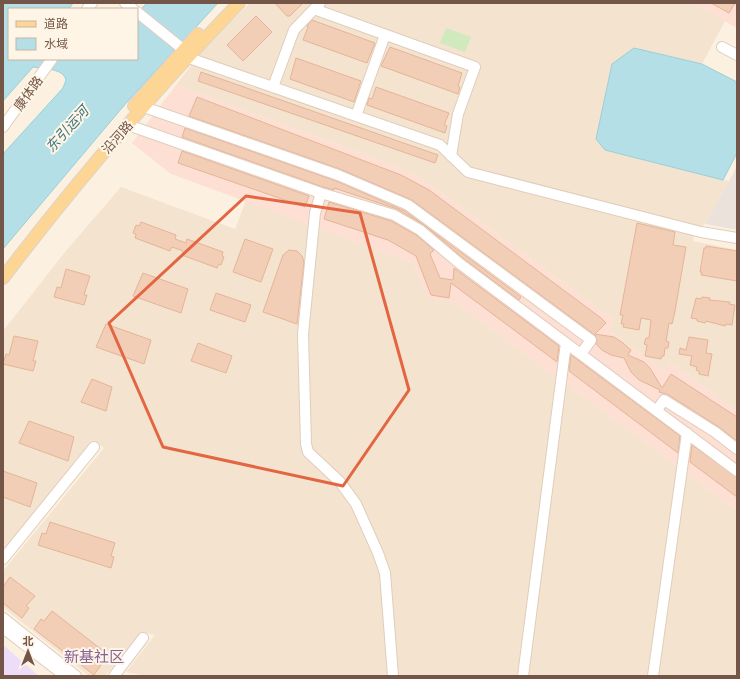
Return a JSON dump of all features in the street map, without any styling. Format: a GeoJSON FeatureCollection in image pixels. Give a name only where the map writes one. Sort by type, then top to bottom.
{"type":"FeatureCollection","features":[{"type":"Feature","properties":{"kind":"main road","name":"沿河路"},"geometry":{"type":"LineString","coordinates":[[3,266],[84,165],[228,3]]}},
{"type":"Feature","properties":{"kind":"main road","name":"沿河路"},"geometry":{"type":"LineString","coordinates":[[3,278],[82,178],[144,107],[184,52],[239,3]]}},
{"type":"Feature","properties":{"kind":"street"},"geometry":{"type":"LineString","coordinates":[[273,87],[294,30],[317,6],[385,35],[475,67],[458,114],[451,156]]}},
{"type":"Feature","properties":{"kind":"street"},"geometry":{"type":"LineString","coordinates":[[138,13],[184,52],[273,87],[440,145],[468,172],[701,232],[737,238]]}},
{"type":"Feature","properties":{"kind":"street"},"geometry":{"type":"LineString","coordinates":[[356,116],[385,35]]}},
{"type":"Feature","properties":{"kind":"street"},"geometry":{"type":"LineString","coordinates":[[722,47],[737,55]]}},
{"type":"Feature","properties":{"kind":"street","name":"康体路"},"geometry":{"type":"LineString","coordinates":[[3,127],[51,60]]}},
{"type":"Feature","properties":{"kind":"street"},"geometry":{"type":"LineString","coordinates":[[144,107],[338,175],[408,205],[591,340],[581,354]]}},
{"type":"Feature","properties":{"kind":"street"},"geometry":{"type":"LineString","coordinates":[[128,125],[321,193],[394,215],[420,230],[459,263],[737,471]]}},
{"type":"Feature","properties":{"kind":"street"},"geometry":{"type":"LineString","coordinates":[[321,193],[315,213],[303,334],[306,444],[308,452],[340,482],[356,504],[378,553],[385,573],[393,676]]}},
{"type":"Feature","properties":{"kind":"street"},"geometry":{"type":"LineString","coordinates":[[523,676],[566,343]]}},
{"type":"Feature","properties":{"kind":"street"},"geometry":{"type":"LineString","coordinates":[[657,410],[664,400],[715,432],[737,449]]}},
{"type":"Feature","properties":{"kind":"street"},"geometry":{"type":"LineString","coordinates":[[653,676],[687,433]]}},
{"type":"Feature","properties":{"kind":"street"},"geometry":{"type":"LineString","coordinates":[[3,559],[94,447]]}},
{"type":"Feature","properties":{"kind":"street"},"geometry":{"type":"LineString","coordinates":[[3,618],[76,676]]}},
{"type":"Feature","properties":{"kind":"street"},"geometry":{"type":"LineString","coordinates":[[3,628],[65,676]]}},
{"type":"Feature","properties":{"kind":"street"},"geometry":{"type":"LineString","coordinates":[[114,676],[143,638]]}},
{"type":"Feature","properties":{"kind":"highlighted area"},"geometry":{"type":"Polygon","coordinates":[[[246,196],[360,213],[409,390],[343,486],[163,447],[109,323],[246,196]]]}},
{"type":"Feature","properties":{"kind":"shaded area"},"geometry":{"type":"Polygon","coordinates":[[[250,3],[687,3],[694,4],[725,21],[702,64],[634,48],[605,150],[729,181],[705,224],[694,232],[693,241],[737,250],[737,411],[671,362],[664,371],[609,330],[615,321],[442,193],[418,177],[393,165],[176,85],[206,46],[250,3]]]}},
{"type":"Feature","properties":{"kind":"shaded area"},"geometry":{"type":"Polygon","coordinates":[[[687,3],[737,3],[737,28],[694,4],[687,3]]]}},
{"type":"Feature","properties":{"kind":"shaded area"},"geometry":{"type":"Polygon","coordinates":[[[176,85],[393,165],[418,177],[442,193],[615,321],[609,330],[664,371],[671,362],[737,411],[737,511],[455,302],[429,299],[413,263],[171,174],[132,143],[176,85]]]}},
{"type":"Feature","properties":{"kind":"shaded area"},"geometry":{"type":"Polygon","coordinates":[[[737,166],[737,230],[705,224],[729,181],[737,166]]]}},
{"type":"Feature","properties":{"kind":"shaded area"},"geometry":{"type":"Polygon","coordinates":[[[121,187],[235,229],[246,201],[413,263],[429,298],[455,302],[737,511],[737,676],[146,676],[126,672],[155,635],[141,632],[105,676],[89,676],[3,607],[3,571],[104,448],[94,440],[3,551],[3,331],[65,252],[121,187]]]}},
{"type":"Feature","properties":{"kind":"shaded area"},"geometry":{"type":"Polygon","coordinates":[[[3,645],[39,676],[3,676],[3,645]]]}},
{"type":"Feature","properties":{"kind":"green space"},"geometry":{"type":"Polygon","coordinates":[[[446,28],[471,37],[465,52],[440,43],[446,28]]]}},
{"type":"Feature","properties":{"kind":"water","name":"东引运河"},"geometry":{"type":"Polygon","coordinates":[[[3,3],[73,3],[70,8],[8,8],[8,60],[138,60],[138,12],[147,3],[218,3],[127,102],[3,249],[3,154],[63,88],[66,80],[61,73],[57,71],[33,67],[3,101],[3,3]]]}},
{"type":"Feature","properties":{"kind":"water"},"geometry":{"type":"Polygon","coordinates":[[[634,48],[702,64],[737,82],[737,153],[723,180],[605,150],[596,139],[612,64],[634,48]]]}},
{"type":"Feature","properties":{"kind":"building"},"geometry":{"type":"Polygon","coordinates":[[[275,3],[303,3],[290,16],[287,16],[275,3]]]}},
{"type":"Feature","properties":{"kind":"building"},"geometry":{"type":"Polygon","coordinates":[[[711,3],[735,3],[729,13],[711,3]]]}},
{"type":"Feature","properties":{"kind":"building"},"geometry":{"type":"Polygon","coordinates":[[[256,16],[272,32],[243,61],[227,45],[256,16]]]}},
{"type":"Feature","properties":{"kind":"building"},"geometry":{"type":"Polygon","coordinates":[[[312,20],[375,43],[367,63],[303,40],[308,27],[307,26],[312,20]]]}},
{"type":"Feature","properties":{"kind":"building"},"geometry":{"type":"Polygon","coordinates":[[[390,47],[462,73],[458,86],[460,87],[458,94],[381,66],[390,47]]]}},
{"type":"Feature","properties":{"kind":"building"},"geometry":{"type":"Polygon","coordinates":[[[296,58],[361,81],[354,102],[290,79],[296,58]]]}},
{"type":"Feature","properties":{"kind":"building"},"geometry":{"type":"Polygon","coordinates":[[[201,72],[438,155],[435,163],[198,81],[201,72]]]}},
{"type":"Feature","properties":{"kind":"building"},"geometry":{"type":"Polygon","coordinates":[[[376,87],[449,113],[444,125],[447,126],[445,133],[367,105],[369,98],[372,99],[376,87]]]}},
{"type":"Feature","properties":{"kind":"building"},"geometry":{"type":"Polygon","coordinates":[[[197,97],[401,175],[429,190],[601,318],[606,323],[595,334],[614,337],[623,343],[631,350],[628,355],[644,362],[650,368],[662,388],[671,374],[737,417],[737,441],[719,427],[667,394],[659,392],[660,390],[639,380],[631,372],[624,358],[611,355],[602,350],[596,344],[597,340],[595,335],[412,200],[340,169],[189,116],[197,97]]]}},
{"type":"Feature","properties":{"kind":"building"},"geometry":{"type":"Polygon","coordinates":[[[185,128],[336,181],[405,211],[423,225],[397,209],[334,188],[334,190],[323,187],[182,137],[185,128]]]}},
{"type":"Feature","properties":{"kind":"building"},"geometry":{"type":"Polygon","coordinates":[[[182,151],[309,196],[305,207],[178,163],[182,151]]]}},
{"type":"Feature","properties":{"kind":"building"},"geometry":{"type":"Polygon","coordinates":[[[329,202],[391,221],[416,235],[434,250],[430,254],[440,278],[453,280],[454,268],[559,346],[557,362],[451,283],[449,298],[431,295],[416,256],[388,240],[324,219],[329,202]]]}},
{"type":"Feature","properties":{"kind":"building"},"geometry":{"type":"Polygon","coordinates":[[[141,222],[176,235],[175,239],[186,243],[187,239],[223,252],[222,256],[224,257],[221,265],[219,264],[217,268],[182,255],[183,251],[172,247],[170,251],[135,238],[136,234],[133,233],[136,225],[139,226],[141,222]]]}},
{"type":"Feature","properties":{"kind":"building"},"geometry":{"type":"Polygon","coordinates":[[[637,223],[675,232],[673,245],[686,247],[675,311],[672,324],[669,323],[666,341],[669,342],[668,348],[665,348],[664,356],[662,356],[661,359],[645,356],[647,345],[644,344],[646,338],[649,338],[651,320],[641,318],[639,330],[623,327],[624,324],[621,324],[623,315],[620,315],[637,223]]]}},
{"type":"Feature","properties":{"kind":"building"},"geometry":{"type":"Polygon","coordinates":[[[425,226],[521,297],[519,300],[463,258],[425,226]]]}},
{"type":"Feature","properties":{"kind":"building"},"geometry":{"type":"Polygon","coordinates":[[[245,239],[273,249],[261,282],[233,272],[245,239]]]}},
{"type":"Feature","properties":{"kind":"building"},"geometry":{"type":"Polygon","coordinates":[[[706,246],[737,251],[737,281],[701,275],[702,272],[700,272],[704,248],[706,248],[706,246]]]}},
{"type":"Feature","properties":{"kind":"building"},"geometry":{"type":"Polygon","coordinates":[[[289,250],[297,251],[302,256],[304,262],[297,324],[263,312],[283,255],[289,250]]]}},
{"type":"Feature","properties":{"kind":"building"},"geometry":{"type":"Polygon","coordinates":[[[66,269],[90,276],[84,295],[87,295],[84,305],[54,297],[57,287],[61,288],[66,269]]]}},
{"type":"Feature","properties":{"kind":"building"},"geometry":{"type":"Polygon","coordinates":[[[143,273],[188,289],[181,313],[133,296],[143,273]]]}},
{"type":"Feature","properties":{"kind":"building"},"geometry":{"type":"Polygon","coordinates":[[[216,293],[251,305],[245,322],[210,310],[216,293]]]}},
{"type":"Feature","properties":{"kind":"building"},"geometry":{"type":"Polygon","coordinates":[[[702,297],[710,298],[709,300],[730,302],[729,304],[735,305],[732,325],[726,324],[725,326],[706,321],[705,323],[691,318],[696,298],[701,299],[702,297]]]}},
{"type":"Feature","properties":{"kind":"building"},"geometry":{"type":"Polygon","coordinates":[[[106,324],[151,340],[144,364],[96,347],[106,324]]]}},
{"type":"Feature","properties":{"kind":"building"},"geometry":{"type":"Polygon","coordinates":[[[14,336],[38,341],[33,361],[36,361],[33,371],[3,364],[6,354],[9,355],[14,336]]]}},
{"type":"Feature","properties":{"kind":"building"},"geometry":{"type":"Polygon","coordinates":[[[689,337],[708,340],[706,353],[712,354],[708,376],[699,374],[699,371],[696,370],[697,367],[690,365],[692,356],[679,354],[680,348],[686,350],[689,337]]]}},
{"type":"Feature","properties":{"kind":"building"},"geometry":{"type":"Polygon","coordinates":[[[198,343],[232,356],[226,373],[191,361],[198,343]]]}},
{"type":"Feature","properties":{"kind":"building"},"geometry":{"type":"Polygon","coordinates":[[[571,355],[680,436],[678,453],[569,371],[571,355]]]}},
{"type":"Feature","properties":{"kind":"building"},"geometry":{"type":"Polygon","coordinates":[[[92,379],[112,387],[106,411],[81,402],[92,379]]]}},
{"type":"Feature","properties":{"kind":"building"},"geometry":{"type":"Polygon","coordinates":[[[29,421],[74,437],[68,461],[19,443],[29,421]]]}},
{"type":"Feature","properties":{"kind":"building"},"geometry":{"type":"Polygon","coordinates":[[[692,445],[737,477],[737,497],[690,462],[692,445]]]}},
{"type":"Feature","properties":{"kind":"building"},"geometry":{"type":"Polygon","coordinates":[[[3,471],[37,483],[30,507],[3,497],[3,471]]]}},
{"type":"Feature","properties":{"kind":"building"},"geometry":{"type":"Polygon","coordinates":[[[50,522],[115,543],[111,556],[114,557],[111,568],[38,545],[42,533],[46,534],[50,522]]]}},
{"type":"Feature","properties":{"kind":"building"},"geometry":{"type":"Polygon","coordinates":[[[10,577],[35,596],[26,606],[29,608],[22,618],[3,603],[3,587],[10,577]]]}},
{"type":"Feature","properties":{"kind":"building"},"geometry":{"type":"Polygon","coordinates":[[[52,611],[106,653],[98,663],[101,665],[94,675],[34,629],[41,619],[44,621],[52,611]]]}},
{"type":"Feature","properties":{"kind":"district","name":"新基社区"},"geometry":{"type":"Point","coordinates":[94,657]}}]}
